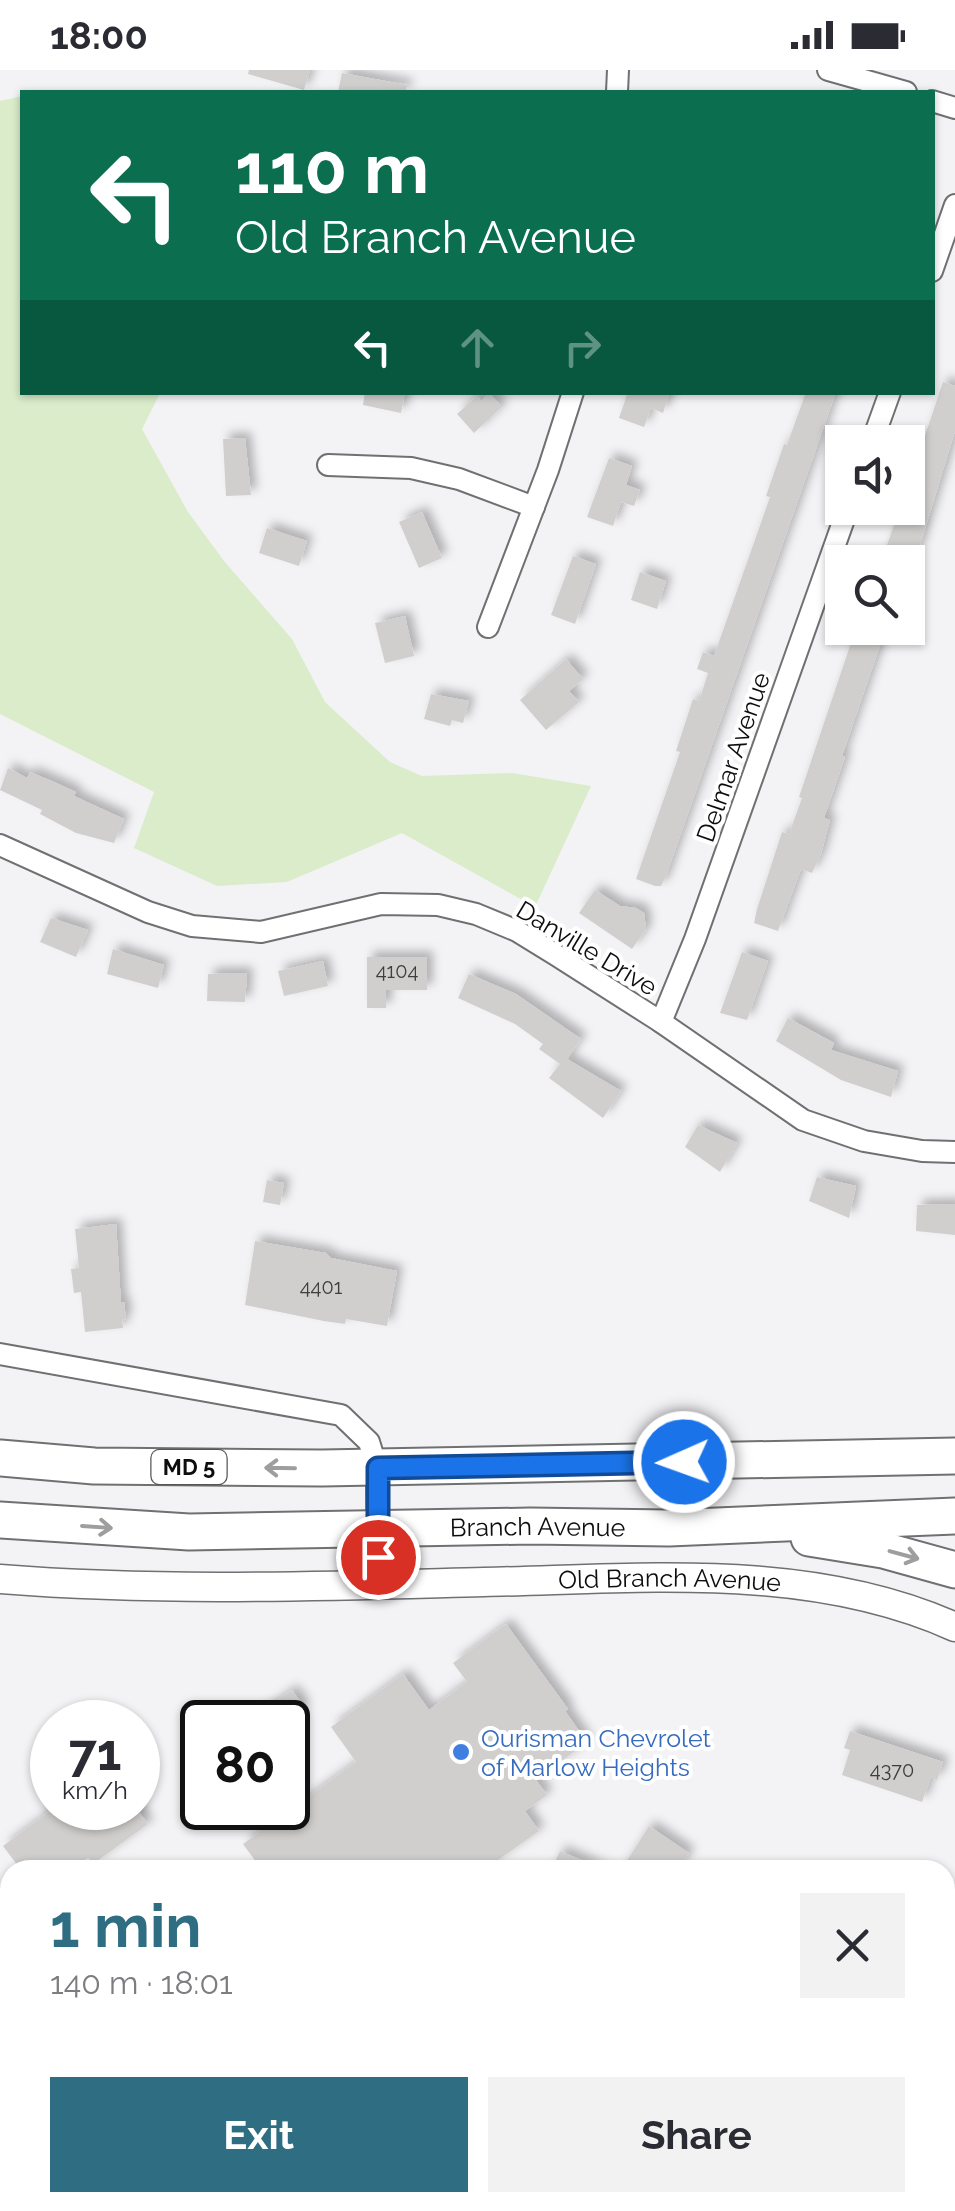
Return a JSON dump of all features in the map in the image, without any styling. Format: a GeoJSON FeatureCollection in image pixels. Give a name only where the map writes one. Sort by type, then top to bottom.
{"type":"FeatureCollection","features":[{"type":"Feature","properties":{"kind":"highway"},"geometry":{"type":"LineString","coordinates":[[792,1458],[955,1444]]}},
{"type":"Feature","properties":{"kind":"highway","name":"MD 5"},"geometry":{"type":"LineString","coordinates":[[0,1458],[94,1466],[378,1468],[955,1456]]}},
{"type":"Feature","properties":{"kind":"highway","name":"Branch Avenue"},"geometry":{"type":"LineString","coordinates":[[0,1520],[189,1532],[669,1528],[955,1516]]}},
{"type":"Feature","properties":{"kind":"highway"},"geometry":{"type":"LineString","coordinates":[[669,1528],[831,1540],[955,1570]]}},
{"type":"Feature","properties":{"kind":"street"},"geometry":{"type":"LineString","coordinates":[[828,70],[899,90]]}},
{"type":"Feature","properties":{"kind":"street"},"geometry":{"type":"LineString","coordinates":[[935,262],[955,205]]}},
{"type":"Feature","properties":{"kind":"street"},"geometry":{"type":"LineString","coordinates":[[488,627],[572,395]]}},
{"type":"Feature","properties":{"kind":"street"},"geometry":{"type":"LineString","coordinates":[[878,425],[889,395]]}},
{"type":"Feature","properties":{"kind":"street"},"geometry":{"type":"LineString","coordinates":[[328,464],[412,468],[534,507]]}},
{"type":"Feature","properties":{"kind":"street","name":"Delmar Avenue"},"geometry":{"type":"LineString","coordinates":[[661,1022],[695,939],[842,525]]}},
{"type":"Feature","properties":{"kind":"street","name":"Danville Drive"},"geometry":{"type":"LineString","coordinates":[[0,845],[148,912],[192,926],[261,932],[381,904],[438,906],[476,914],[517,931],[661,1022],[803,1120],[864,1142],[955,1152]]}},
{"type":"Feature","properties":{"kind":"street"},"geometry":{"type":"LineString","coordinates":[[0,1354],[342,1415],[369,1442],[378,1468],[378,1585]]}},
{"type":"Feature","properties":{"kind":"street","name":"Old Branch Avenue"},"geometry":{"type":"LineString","coordinates":[[0,1579],[98,1586],[378,1585],[706,1576],[848,1593],[955,1627]]}},
{"type":"Feature","properties":{"kind":"green space"},"geometry":{"type":"Polygon","coordinates":[[[20,96],[20,395],[159,395],[142,429],[188,512],[224,561],[292,639],[325,702],[390,762],[422,776],[512,773],[591,786],[535,907],[402,833],[287,882],[217,886],[134,848],[154,792],[0,714],[0,101],[20,96]]]}},
{"type":"Feature","properties":{"kind":"building"},"geometry":{"type":"Polygon","coordinates":[[[249,70],[310,70],[304,90],[248,74],[249,70]]]}},
{"type":"Feature","properties":{"kind":"building"},"geometry":{"type":"Polygon","coordinates":[[[342,73],[407,85],[406,90],[338,90],[342,73]]]}},
{"type":"Feature","properties":{"kind":"building"},"geometry":{"type":"Polygon","coordinates":[[[943,382],[955,386],[955,431],[920,545],[887,545],[894,525],[925,525],[925,435],[943,382]]]}},
{"type":"Feature","properties":{"kind":"building"},"geometry":{"type":"Polygon","coordinates":[[[365,395],[404,395],[401,413],[363,405],[365,395]]]}},
{"type":"Feature","properties":{"kind":"building"},"geometry":{"type":"Polygon","coordinates":[[[491,395],[502,407],[474,433],[457,414],[477,396],[481,401],[491,395]]]}},
{"type":"Feature","properties":{"kind":"building"},"geometry":{"type":"Polygon","coordinates":[[[627,395],[669,395],[663,413],[651,408],[644,427],[619,418],[627,395]]]}},
{"type":"Feature","properties":{"kind":"building"},"geometry":{"type":"Polygon","coordinates":[[[805,395],[835,395],[666,876],[661,886],[655,886],[636,879],[680,752],[676,751],[693,699],[699,701],[708,673],[697,669],[703,652],[714,656],[770,497],[766,496],[784,444],[787,445],[805,395]]]}},
{"type":"Feature","properties":{"kind":"building"},"geometry":{"type":"Polygon","coordinates":[[[245,438],[251,495],[226,496],[223,439],[245,438]]]}},
{"type":"Feature","properties":{"kind":"building"},"geometry":{"type":"Polygon","coordinates":[[[609,458],[632,466],[626,485],[640,490],[634,506],[621,502],[613,526],[587,517],[609,458]]]}},
{"type":"Feature","properties":{"kind":"building"},"geometry":{"type":"Polygon","coordinates":[[[422,512],[442,558],[419,568],[399,522],[422,512]]]}},
{"type":"Feature","properties":{"kind":"building"},"geometry":{"type":"Polygon","coordinates":[[[267,528],[307,541],[299,566],[259,553],[267,528]]]}},
{"type":"Feature","properties":{"kind":"building"},"geometry":{"type":"Polygon","coordinates":[[[573,556],[596,564],[575,624],[551,615],[573,556]]]}},
{"type":"Feature","properties":{"kind":"building"},"geometry":{"type":"Polygon","coordinates":[[[640,572],[666,581],[657,609],[631,600],[640,572]]]}},
{"type":"Feature","properties":{"kind":"building"},"geometry":{"type":"Polygon","coordinates":[[[405,616],[414,656],[385,663],[375,623],[405,616]]]}},
{"type":"Feature","properties":{"kind":"building"},"geometry":{"type":"Polygon","coordinates":[[[850,645],[880,645],[824,818],[830,820],[821,854],[812,873],[801,869],[778,931],[754,923],[782,832],[789,834],[802,798],[799,797],[850,645]]]}},
{"type":"Feature","properties":{"kind":"building"},"geometry":{"type":"Polygon","coordinates":[[[566,659],[583,679],[569,691],[579,702],[546,730],[520,700],[566,659]]]}},
{"type":"Feature","properties":{"kind":"building"},"geometry":{"type":"Polygon","coordinates":[[[431,694],[469,701],[463,723],[452,720],[450,726],[424,719],[431,694]]]}},
{"type":"Feature","properties":{"kind":"building"},"geometry":{"type":"Polygon","coordinates":[[[8,768],[27,778],[30,772],[54,782],[76,792],[74,796],[124,819],[114,843],[76,833],[40,814],[42,810],[0,790],[8,768]]]}},
{"type":"Feature","properties":{"kind":"building"},"geometry":{"type":"Polygon","coordinates":[[[595,890],[620,906],[644,913],[646,929],[632,949],[579,913],[595,890]]]}},
{"type":"Feature","properties":{"kind":"building"},"geometry":{"type":"Polygon","coordinates":[[[51,918],[88,930],[76,957],[40,942],[51,918]]]}},
{"type":"Feature","properties":{"kind":"building"},"geometry":{"type":"Polygon","coordinates":[[[113,949],[164,965],[158,988],[107,974],[113,949]]]}},
{"type":"Feature","properties":{"kind":"building"},"geometry":{"type":"Polygon","coordinates":[[[742,952],[768,961],[747,1020],[720,1013],[742,952]]]}},
{"type":"Feature","properties":{"kind":"building"},"geometry":{"type":"Polygon","coordinates":[[[367,957],[427,957],[427,990],[386,990],[386,1008],[367,1008],[367,957]]]}},
{"type":"Feature","properties":{"kind":"building"},"geometry":{"type":"Polygon","coordinates":[[[323,961],[328,986],[284,996],[278,971],[323,961]]]}},
{"type":"Feature","properties":{"kind":"building"},"geometry":{"type":"Polygon","coordinates":[[[247,973],[245,1002],[207,1001],[208,974],[247,973]]]}},
{"type":"Feature","properties":{"kind":"building"},"geometry":{"type":"Polygon","coordinates":[[[469,974],[516,994],[581,1039],[567,1059],[621,1091],[603,1118],[549,1078],[560,1064],[539,1049],[543,1044],[515,1024],[458,998],[469,974]]]}},
{"type":"Feature","properties":{"kind":"building"},"geometry":{"type":"Polygon","coordinates":[[[788,1018],[834,1043],[831,1050],[898,1071],[891,1097],[841,1080],[776,1041],[788,1018]]]}},
{"type":"Feature","properties":{"kind":"building"},"geometry":{"type":"Polygon","coordinates":[[[698,1125],[737,1143],[720,1172],[685,1147],[698,1125]]]}},
{"type":"Feature","properties":{"kind":"building"},"geometry":{"type":"Polygon","coordinates":[[[817,1177],[856,1186],[849,1218],[809,1201],[817,1177]]]}},
{"type":"Feature","properties":{"kind":"building"},"geometry":{"type":"Polygon","coordinates":[[[267,1180],[284,1183],[280,1205],[263,1202],[267,1180]]]}},
{"type":"Feature","properties":{"kind":"building"},"geometry":{"type":"Polygon","coordinates":[[[955,1204],[955,1235],[916,1231],[917,1205],[955,1204]]]}},
{"type":"Feature","properties":{"kind":"building"},"geometry":{"type":"Polygon","coordinates":[[[116,1224],[121,1303],[124,1302],[126,1319],[122,1320],[123,1328],[85,1332],[81,1292],[74,1293],[71,1269],[79,1268],[75,1229],[116,1224]]]}},
{"type":"Feature","properties":{"kind":"building"},"geometry":{"type":"Polygon","coordinates":[[[255,1241],[397,1271],[387,1326],[346,1319],[345,1324],[324,1321],[245,1305],[255,1241]]]}},
{"type":"Feature","properties":{"kind":"building","name":"Ourisman Chevrolet of Marlow Heights"},"geometry":{"type":"Polygon","coordinates":[[[506,1624],[568,1709],[565,1711],[587,1742],[536,1780],[547,1795],[525,1811],[539,1831],[498,1860],[255,1860],[243,1844],[262,1830],[310,1830],[310,1795],[356,1762],[331,1727],[403,1674],[429,1710],[467,1682],[453,1663],[506,1624]]]}},
{"type":"Feature","properties":{"kind":"building"},"geometry":{"type":"Polygon","coordinates":[[[292,1690],[299,1700],[278,1700],[292,1690]]]}},
{"type":"Feature","properties":{"kind":"building"},"geometry":{"type":"Polygon","coordinates":[[[850,1731],[943,1762],[937,1780],[931,1777],[922,1802],[842,1775],[850,1750],[844,1748],[850,1731]]]}},
{"type":"Feature","properties":{"kind":"building"},"geometry":{"type":"Polygon","coordinates":[[[30,1826],[30,1830],[140,1830],[98,1860],[14,1860],[3,1846],[30,1826]]]}},
{"type":"Feature","properties":{"kind":"building"},"geometry":{"type":"Polygon","coordinates":[[[649,1826],[689,1853],[684,1860],[627,1860],[649,1826]]]}},
{"type":"Feature","properties":{"kind":"building"},"geometry":{"type":"Polygon","coordinates":[[[560,1851],[581,1860],[556,1860],[560,1851]]]}},
{"type":"Feature","properties":{"kind":"place","name":"Ourisman Chevrolet of Marlow Heights"},"geometry":{"type":"Point","coordinates":[461,1752]}},
{"type":"Feature","properties":{"kind":"route"},"geometry":{"type":"LineString","coordinates":[[378,1557],[378,1468],[684,1462]]}}]}
